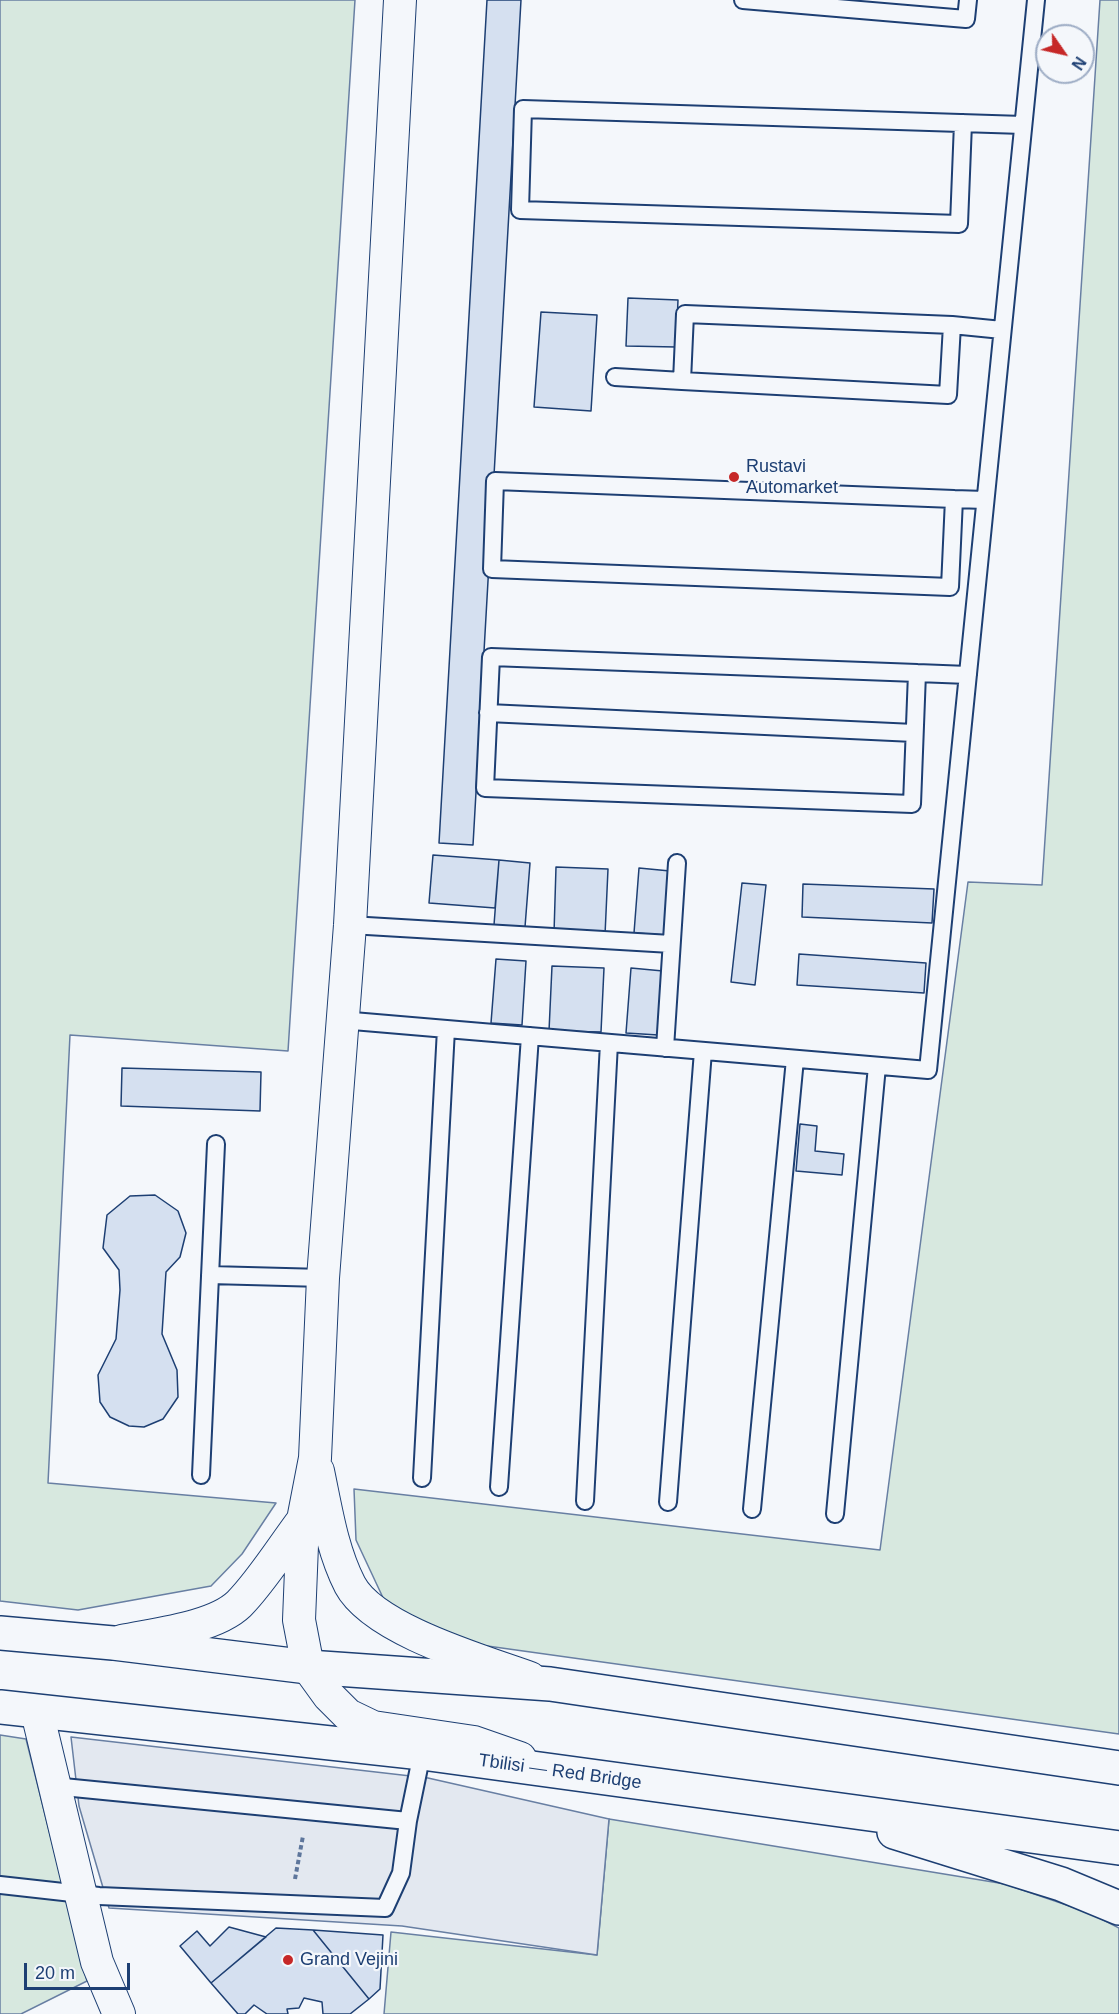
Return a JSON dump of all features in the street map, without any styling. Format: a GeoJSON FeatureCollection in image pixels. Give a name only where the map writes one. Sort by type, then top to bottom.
{"type":"FeatureCollection","features":[{"type":"Feature","properties":{"kind":"highway"},"geometry":{"type":"LineString","coordinates":[[0,1633],[112,1643],[308,1667],[550,1684],[1119,1768]]}},
{"type":"Feature","properties":{"kind":"highway","name":"Tbilisi — Red Bridge"},"geometry":{"type":"LineString","coordinates":[[0,1707],[422,1754],[1119,1848]]}},
{"type":"Feature","properties":{"kind":"highway"},"geometry":{"type":"LineString","coordinates":[[813,1806],[1061,1884],[1119,1908]]}},
{"type":"Feature","properties":{"kind":"street"},"geometry":{"type":"LineString","coordinates":[[400,0],[350,925],[323,1278],[315,1458],[303,1520],[299,1620],[308,1667],[329,1696],[348,1715],[373,1727],[474,1742],[561,1772]]}},
{"type":"Feature","properties":{"kind":"street"},"geometry":{"type":"LineString","coordinates":[[315,1458],[336,1552],[351,1587],[371,1610],[403,1628],[465,1654],[550,1684]]}},
{"type":"Feature","properties":{"kind":"street"},"geometry":{"type":"LineString","coordinates":[[112,1643],[182,1629],[221,1616],[239,1604],[303,1520]]}},
{"type":"Feature","properties":{"kind":"street"},"geometry":{"type":"LineString","coordinates":[[38,1712],[53,1786],[97,1962],[119,2014]]}},
{"type":"Feature","properties":{"kind":"lane"},"geometry":{"type":"LineString","coordinates":[[743,0],[966,19],[968,0]]}},
{"type":"Feature","properties":{"kind":"lane"},"geometry":{"type":"LineString","coordinates":[[341,1020],[928,1070],[1036,0]]}},
{"type":"Feature","properties":{"kind":"lane"},"geometry":{"type":"LineString","coordinates":[[963,123],[959,224],[520,210],[523,109],[963,123],[1023,125]]}},
{"type":"Feature","properties":{"kind":"lane"},"geometry":{"type":"LineString","coordinates":[[682,381],[685,314],[952,325],[1002,330]]}},
{"type":"Feature","properties":{"kind":"lane"},"geometry":{"type":"LineString","coordinates":[[615,377],[948,395],[952,325]]}},
{"type":"Feature","properties":{"kind":"lane"},"geometry":{"type":"LineString","coordinates":[[954,499],[950,587],[492,569],[495,481],[985,500]]}},
{"type":"Feature","properties":{"kind":"lane"},"geometry":{"type":"LineString","coordinates":[[917,673],[912,804],[485,788],[491,657],[917,673],[968,675]]}},
{"type":"Feature","properties":{"kind":"lane"},"geometry":{"type":"LineString","coordinates":[[488,713],[914,733]]}},
{"type":"Feature","properties":{"kind":"lane"},"geometry":{"type":"LineString","coordinates":[[665,1048],[677,862]]}},
{"type":"Feature","properties":{"kind":"lane"},"geometry":{"type":"LineString","coordinates":[[350,925],[671,944]]}},
{"type":"Feature","properties":{"kind":"lane"},"geometry":{"type":"LineString","coordinates":[[422,1478],[446,1029]]}},
{"type":"Feature","properties":{"kind":"lane"},"geometry":{"type":"LineString","coordinates":[[499,1487],[530,1036]]}},
{"type":"Feature","properties":{"kind":"lane"},"geometry":{"type":"LineString","coordinates":[[585,1501],[609,1043]]}},
{"type":"Feature","properties":{"kind":"lane"},"geometry":{"type":"LineString","coordinates":[[668,1502],[703,1051]]}},
{"type":"Feature","properties":{"kind":"lane"},"geometry":{"type":"LineString","coordinates":[[752,1509],[795,1059]]}},
{"type":"Feature","properties":{"kind":"lane"},"geometry":{"type":"LineString","coordinates":[[835,1514],[877,1066]]}},
{"type":"Feature","properties":{"kind":"lane"},"geometry":{"type":"LineString","coordinates":[[201,1475],[216,1144]]}},
{"type":"Feature","properties":{"kind":"lane"},"geometry":{"type":"LineString","coordinates":[[210,1275],[323,1278]]}},
{"type":"Feature","properties":{"kind":"lane"},"geometry":{"type":"LineString","coordinates":[[0,1886],[80,1894],[385,1908],[401,1873],[408,1821],[422,1754]]}},
{"type":"Feature","properties":{"kind":"lane"},"geometry":{"type":"LineString","coordinates":[[53,1786],[408,1821]]}},
{"type":"Feature","properties":{"kind":"path"},"geometry":{"type":"LineString","coordinates":[[291,1903],[307,1810]]}},
{"type":"Feature","properties":{"kind":"shaded area"},"geometry":{"type":"Polygon","coordinates":[[[0,0],[355,0],[288,1051],[70,1035],[48,1483],[276,1503],[242,1554],[211,1586],[78,1610],[0,1601],[0,0]]]}},
{"type":"Feature","properties":{"kind":"shaded area"},"geometry":{"type":"Polygon","coordinates":[[[1100,0],[1119,0],[1119,1734],[473,1644],[415,1623],[385,1602],[356,1540],[354,1489],[880,1550],[968,882],[1042,885],[1100,0]]]}},
{"type":"Feature","properties":{"kind":"shaded area"},"geometry":{"type":"Polygon","coordinates":[[[0,1735],[26,1739],[87,1981],[21,2014],[0,2014],[0,1735]]]}},
{"type":"Feature","properties":{"kind":"shaded area"},"geometry":{"type":"Polygon","coordinates":[[[71,1737],[428,1778],[609,1819],[597,1955],[402,1926],[109,1908],[79,1806],[71,1737]]]}},
{"type":"Feature","properties":{"kind":"shaded area"},"geometry":{"type":"Polygon","coordinates":[[[609,1819],[1005,1884],[1090,1913],[1119,1928],[1119,2014],[384,2014],[391,1932],[597,1955],[609,1819]]]}},
{"type":"Feature","properties":{"kind":"building"},"geometry":{"type":"Polygon","coordinates":[[[487,0],[521,0],[473,845],[439,843],[487,0]]]}},
{"type":"Feature","properties":{"kind":"building"},"geometry":{"type":"Polygon","coordinates":[[[628,298],[678,300],[676,347],[626,346],[628,298]]]}},
{"type":"Feature","properties":{"kind":"building"},"geometry":{"type":"Polygon","coordinates":[[[541,312],[597,315],[591,411],[534,407],[541,312]]]}},
{"type":"Feature","properties":{"kind":"building"},"geometry":{"type":"Polygon","coordinates":[[[433,855],[499,860],[495,908],[429,903],[433,855]]]}},
{"type":"Feature","properties":{"kind":"building"},"geometry":{"type":"Polygon","coordinates":[[[499,860],[530,863],[525,927],[494,925],[499,860]]]}},
{"type":"Feature","properties":{"kind":"building"},"geometry":{"type":"Polygon","coordinates":[[[556,867],[608,869],[605,935],[554,933],[556,867]]]}},
{"type":"Feature","properties":{"kind":"building"},"geometry":{"type":"Polygon","coordinates":[[[639,868],[670,871],[665,935],[634,933],[639,868]]]}},
{"type":"Feature","properties":{"kind":"building"},"geometry":{"type":"Polygon","coordinates":[[[742,883],[766,885],[755,985],[731,982],[742,883]]]}},
{"type":"Feature","properties":{"kind":"building"},"geometry":{"type":"Polygon","coordinates":[[[803,884],[934,889],[932,923],[802,917],[803,884]]]}},
{"type":"Feature","properties":{"kind":"building"},"geometry":{"type":"Polygon","coordinates":[[[799,954],[926,963],[924,993],[797,985],[799,954]]]}},
{"type":"Feature","properties":{"kind":"building"},"geometry":{"type":"Polygon","coordinates":[[[496,959],[526,961],[522,1025],[491,1023],[496,959]]]}},
{"type":"Feature","properties":{"kind":"building"},"geometry":{"type":"Polygon","coordinates":[[[552,966],[604,968],[601,1032],[549,1031],[552,966]]]}},
{"type":"Feature","properties":{"kind":"building"},"geometry":{"type":"Polygon","coordinates":[[[631,968],[663,971],[658,1035],[626,1033],[631,968]]]}},
{"type":"Feature","properties":{"kind":"building"},"geometry":{"type":"Polygon","coordinates":[[[122,1068],[261,1072],[260,1111],[121,1106],[122,1068]]]}},
{"type":"Feature","properties":{"kind":"building"},"geometry":{"type":"Polygon","coordinates":[[[800,1124],[817,1126],[815,1151],[844,1154],[842,1175],[796,1171],[800,1124]]]}},
{"type":"Feature","properties":{"kind":"building"},"geometry":{"type":"Polygon","coordinates":[[[155,1195],[178,1211],[186,1233],[180,1257],[166,1272],[162,1334],[177,1370],[178,1397],[163,1419],[144,1427],[129,1426],[110,1417],[100,1402],[98,1375],[116,1339],[120,1290],[119,1270],[103,1248],[107,1215],[130,1196],[155,1195]]]}},
{"type":"Feature","properties":{"kind":"building"},"geometry":{"type":"Polygon","coordinates":[[[229,1927],[266,1937],[211,1983],[180,1946],[197,1931],[210,1946],[229,1927]]]}},
{"type":"Feature","properties":{"kind":"building","name":"Grand Vejini"},"geometry":{"type":"Polygon","coordinates":[[[276,1928],[313,1930],[369,1999],[350,2014],[323,2014],[322,2002],[304,1998],[299,2008],[287,2009],[288,2014],[267,2014],[254,2005],[245,2014],[238,2014],[211,1983],[276,1928]]]}},
{"type":"Feature","properties":{"kind":"building"},"geometry":{"type":"Polygon","coordinates":[[[313,1930],[383,1935],[380,1989],[369,1999],[313,1930]]]}},
{"type":"Feature","properties":{"kind":"place","name":"Rustavi Automarket"},"geometry":{"type":"Point","coordinates":[734,477]}},
{"type":"Feature","properties":{"kind":"place","name":"Grand Vejini"},"geometry":{"type":"Point","coordinates":[288,1960]}}]}
